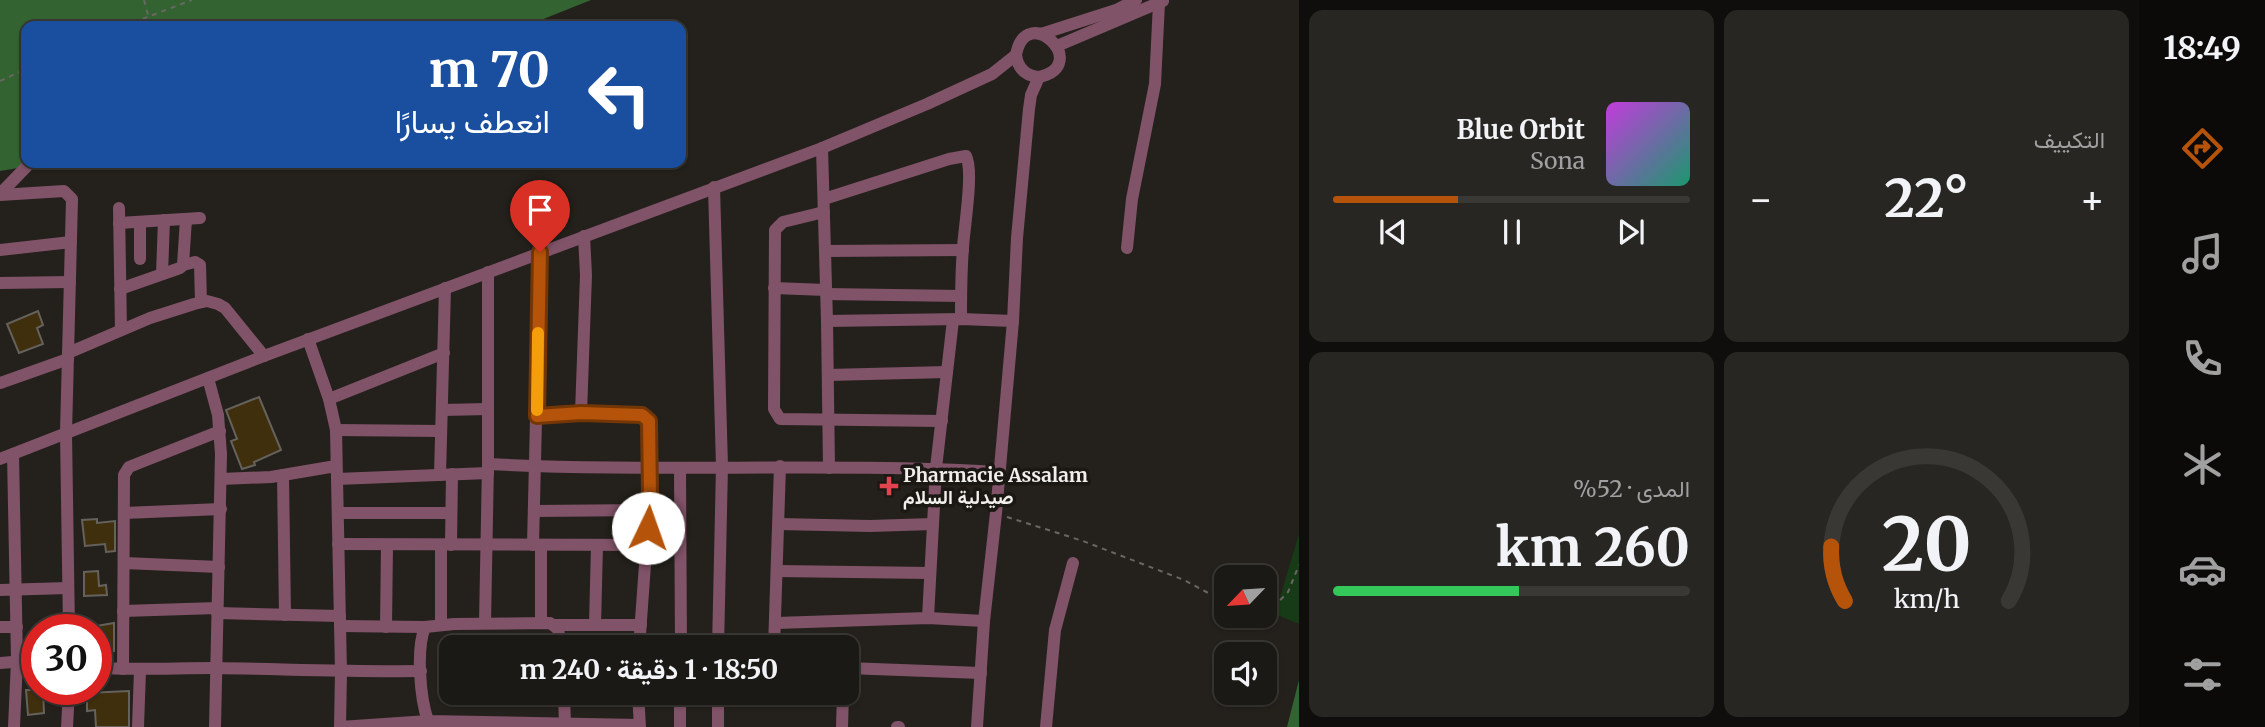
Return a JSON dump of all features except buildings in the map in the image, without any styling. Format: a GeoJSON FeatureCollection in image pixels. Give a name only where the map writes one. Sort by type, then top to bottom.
{"type":"FeatureCollection","features":[{"type":"Feature","properties":{"kind":"street"},"geometry":{"type":"LineString","coordinates":[[1031,95],[1019,64],[1021,42],[1027,37],[1116,10],[1136,0]]}},
{"type":"Feature","properties":{"kind":"street"},"geometry":{"type":"LineString","coordinates":[[1057,46],[1162,2],[1155,84],[1132,199],[1127,248]]}},
{"type":"Feature","properties":{"kind":"street"},"geometry":{"type":"LineString","coordinates":[[1019,64],[1027,74],[1039,77],[1052,72],[1056,67],[1059,60],[1057,46],[1041,34]]}},
{"type":"Feature","properties":{"kind":"street"},"geometry":{"type":"LineString","coordinates":[[0,459],[308,339],[822,148],[1019,64]]}},
{"type":"Feature","properties":{"kind":"street"},"geometry":{"type":"LineString","coordinates":[[977,727],[984,621],[1013,321],[1017,238],[1031,95],[1039,77]]}},
{"type":"Feature","properties":{"kind":"street"},"geometry":{"type":"LineString","coordinates":[[822,148],[828,321],[829,468]]}},
{"type":"Feature","properties":{"kind":"street"},"geometry":{"type":"LineString","coordinates":[[824,199],[949,159],[966,156],[969,162],[961,296],[947,372],[936,468],[928,618]]}},
{"type":"Feature","properties":{"kind":"street"},"geometry":{"type":"LineString","coordinates":[[0,194],[25,168]]}},
{"type":"Feature","properties":{"kind":"street"},"geometry":{"type":"LineString","coordinates":[[714,187],[722,466],[718,635]]}},
{"type":"Feature","properties":{"kind":"street"},"geometry":{"type":"LineString","coordinates":[[0,194],[67,192],[72,199],[66,433],[69,614]]}},
{"type":"Feature","properties":{"kind":"street"},"geometry":{"type":"LineString","coordinates":[[119,208],[121,330]]}},
{"type":"Feature","properties":{"kind":"street"},"geometry":{"type":"LineString","coordinates":[[824,212],[783,222],[775,230],[774,409],[780,419],[942,421]]}},
{"type":"Feature","properties":{"kind":"street"},"geometry":{"type":"LineString","coordinates":[[119,223],[200,218]]}},
{"type":"Feature","properties":{"kind":"street"},"geometry":{"type":"LineString","coordinates":[[183,265],[186,219]]}},
{"type":"Feature","properties":{"kind":"street"},"geometry":{"type":"LineString","coordinates":[[162,274],[164,220]]}},
{"type":"Feature","properties":{"kind":"street"},"geometry":{"type":"LineString","coordinates":[[139,222],[139,259]]}},
{"type":"Feature","properties":{"kind":"street"},"geometry":{"type":"LineString","coordinates":[[581,413],[586,275],[584,236]]}},
{"type":"Feature","properties":{"kind":"street"},"geometry":{"type":"LineString","coordinates":[[0,250],[72,242]]}},
{"type":"Feature","properties":{"kind":"street"},"geometry":{"type":"LineString","coordinates":[[825,251],[962,250]]}},
{"type":"Feature","properties":{"kind":"street"},"geometry":{"type":"LineString","coordinates":[[540,252],[534,512],[541,623]]}},
{"type":"Feature","properties":{"kind":"street"},"geometry":{"type":"LineString","coordinates":[[120,289],[195,262],[200,265],[201,302]]}},
{"type":"Feature","properties":{"kind":"street"},"geometry":{"type":"LineString","coordinates":[[485,623],[488,272]]}},
{"type":"Feature","properties":{"kind":"street"},"geometry":{"type":"LineString","coordinates":[[0,283],[70,282]]}},
{"type":"Feature","properties":{"kind":"street"},"geometry":{"type":"LineString","coordinates":[[441,625],[446,545],[452,513],[442,431],[445,288]]}},
{"type":"Feature","properties":{"kind":"street"},"geometry":{"type":"LineString","coordinates":[[774,288],[961,296]]}},
{"type":"Feature","properties":{"kind":"street"},"geometry":{"type":"LineString","coordinates":[[0,383],[68,356],[150,318],[201,302],[218,303],[225,308],[264,356]]}},
{"type":"Feature","properties":{"kind":"street"},"geometry":{"type":"LineString","coordinates":[[828,321],[1013,321]]}},
{"type":"Feature","properties":{"kind":"street"},"geometry":{"type":"LineString","coordinates":[[308,339],[329,398],[336,430],[340,727],[429,720],[540,726],[640,726],[639,705]]}},
{"type":"Feature","properties":{"kind":"street"},"geometry":{"type":"LineString","coordinates":[[329,398],[444,353]]}},
{"type":"Feature","properties":{"kind":"street"},"geometry":{"type":"LineString","coordinates":[[828,374],[947,372]]}},
{"type":"Feature","properties":{"kind":"street"},"geometry":{"type":"LineString","coordinates":[[208,378],[220,431],[221,479],[215,727]]}},
{"type":"Feature","properties":{"kind":"street"},"geometry":{"type":"LineString","coordinates":[[442,410],[488,409]]}},
{"type":"Feature","properties":{"kind":"street"},"geometry":{"type":"LineString","coordinates":[[537,416],[581,413],[642,415],[649,421],[650,468],[640,635]]}},
{"type":"Feature","properties":{"kind":"street"},"geometry":{"type":"LineString","coordinates":[[336,430],[442,431]]}},
{"type":"Feature","properties":{"kind":"street"},"geometry":{"type":"LineString","coordinates":[[123,669],[124,475],[129,467],[220,431]]}},
{"type":"Feature","properties":{"kind":"street"},"geometry":{"type":"LineString","coordinates":[[13,454],[18,660],[14,727]]}},
{"type":"Feature","properties":{"kind":"street"},"geometry":{"type":"LineString","coordinates":[[221,479],[337,473],[446,474],[536,467],[780,466],[936,468],[999,472]]}},
{"type":"Feature","properties":{"kind":"street"},"geometry":{"type":"LineString","coordinates":[[775,635],[780,466]]}},
{"type":"Feature","properties":{"kind":"street"},"geometry":{"type":"LineString","coordinates":[[680,468],[681,635]]}},
{"type":"Feature","properties":{"kind":"street"},"geometry":{"type":"LineString","coordinates":[[283,475],[285,615]]}},
{"type":"Feature","properties":{"kind":"street"},"geometry":{"type":"LineString","coordinates":[[124,513],[220,509]]}},
{"type":"Feature","properties":{"kind":"street"},"geometry":{"type":"LineString","coordinates":[[534,512],[648,510]]}},
{"type":"Feature","properties":{"kind":"street"},"geometry":{"type":"LineString","coordinates":[[338,513],[452,513]]}},
{"type":"Feature","properties":{"kind":"street"},"geometry":{"type":"LineString","coordinates":[[779,524],[933,524]]}},
{"type":"Feature","properties":{"kind":"street"},"geometry":{"type":"LineString","coordinates":[[338,544],[646,545]]}},
{"type":"Feature","properties":{"kind":"street"},"geometry":{"type":"LineString","coordinates":[[386,627],[387,545]]}},
{"type":"Feature","properties":{"kind":"street"},"geometry":{"type":"LineString","coordinates":[[595,625],[597,545]]}},
{"type":"Feature","properties":{"kind":"street"},"geometry":{"type":"LineString","coordinates":[[0,547],[15,547]]}},
{"type":"Feature","properties":{"kind":"street"},"geometry":{"type":"LineString","coordinates":[[124,563],[219,567]]}},
{"type":"Feature","properties":{"kind":"street"},"geometry":{"type":"LineString","coordinates":[[1046,727],[1055,630],[1073,564]]}},
{"type":"Feature","properties":{"kind":"street"},"geometry":{"type":"LineString","coordinates":[[777,571],[930,573]]}},
{"type":"Feature","properties":{"kind":"street"},"geometry":{"type":"LineString","coordinates":[[0,590],[68,588]]}},
{"type":"Feature","properties":{"kind":"street"},"geometry":{"type":"LineString","coordinates":[[123,611],[217,610],[386,627],[485,623],[641,625]]}},
{"type":"Feature","properties":{"kind":"street"},"geometry":{"type":"LineString","coordinates":[[776,622],[928,618],[984,621]]}},
{"type":"Feature","properties":{"kind":"street"},"geometry":{"type":"LineString","coordinates":[[555,625],[559,635]]}},
{"type":"Feature","properties":{"kind":"street"},"geometry":{"type":"LineString","coordinates":[[0,627],[17,627]]}},
{"type":"Feature","properties":{"kind":"street"},"geometry":{"type":"LineString","coordinates":[[425,627],[422,634],[422,700],[429,720]]}},
{"type":"Feature","properties":{"kind":"street"},"geometry":{"type":"LineString","coordinates":[[0,663],[18,660]]}},
{"type":"Feature","properties":{"kind":"street"},"geometry":{"type":"LineString","coordinates":[[859,668],[981,673]]}},
{"type":"Feature","properties":{"kind":"street"},"geometry":{"type":"LineString","coordinates":[[112,669],[421,671]]}},
{"type":"Feature","properties":{"kind":"street"},"geometry":{"type":"LineString","coordinates":[[138,727],[140,670]]}},
{"type":"Feature","properties":{"kind":"street"},"geometry":{"type":"LineString","coordinates":[[67,727],[68,705]]}},
{"type":"Feature","properties":{"kind":"street"},"geometry":{"type":"LineString","coordinates":[[564,705],[565,725]]}},
{"type":"Feature","properties":{"kind":"street"},"geometry":{"type":"LineString","coordinates":[[680,705],[680,727]]}},
{"type":"Feature","properties":{"kind":"street"},"geometry":{"type":"LineString","coordinates":[[718,705],[718,727]]}},
{"type":"Feature","properties":{"kind":"street"},"geometry":{"type":"LineString","coordinates":[[842,727],[843,705]]}},
{"type":"Feature","properties":{"kind":"path"},"geometry":{"type":"LineString","coordinates":[[144,0],[149,16]]}},
{"type":"Feature","properties":{"kind":"path"},"geometry":{"type":"LineString","coordinates":[[136,21],[192,0]]}},
{"type":"Feature","properties":{"kind":"path"},"geometry":{"type":"LineString","coordinates":[[0,81],[21,71]]}},
{"type":"Feature","properties":{"kind":"path"},"geometry":{"type":"LineString","coordinates":[[996,513],[1083,541],[1184,580],[1214,596]]}},
{"type":"Feature","properties":{"kind":"path"},"geometry":{"type":"LineString","coordinates":[[1278,602],[1288,592],[1299,565]]}},
{"type":"Feature","properties":{"kind":"green space"},"geometry":{"type":"Polygon","coordinates":[[[0,0],[591,0],[538,21],[21,21],[21,168],[0,171],[0,0]]]}},
{"type":"Feature","properties":{"kind":"green space"},"geometry":{"type":"Polygon","coordinates":[[[1299,534],[1299,624],[1278,615],[1278,604],[1299,534]]]}},
{"type":"Feature","properties":{"kind":"green space"},"geometry":{"type":"Polygon","coordinates":[[[1299,680],[1299,727],[1287,727],[1299,680]]]}},
{"type":"Feature","properties":{"kind":"slow traffic"},"geometry":{"type":"LineString","coordinates":[[537,410],[538,333]]}},
{"type":"Feature","properties":{"kind":"place","name":"Pharmacie Assalam صيدلية السلام"},"geometry":{"type":"Point","coordinates":[889,486]}},
{"type":"Feature","properties":{"kind":"route"},"geometry":{"type":"LineString","coordinates":[[540,252],[537,416],[581,413],[642,415],[647,418],[650,495],[648,528]]}}]}
